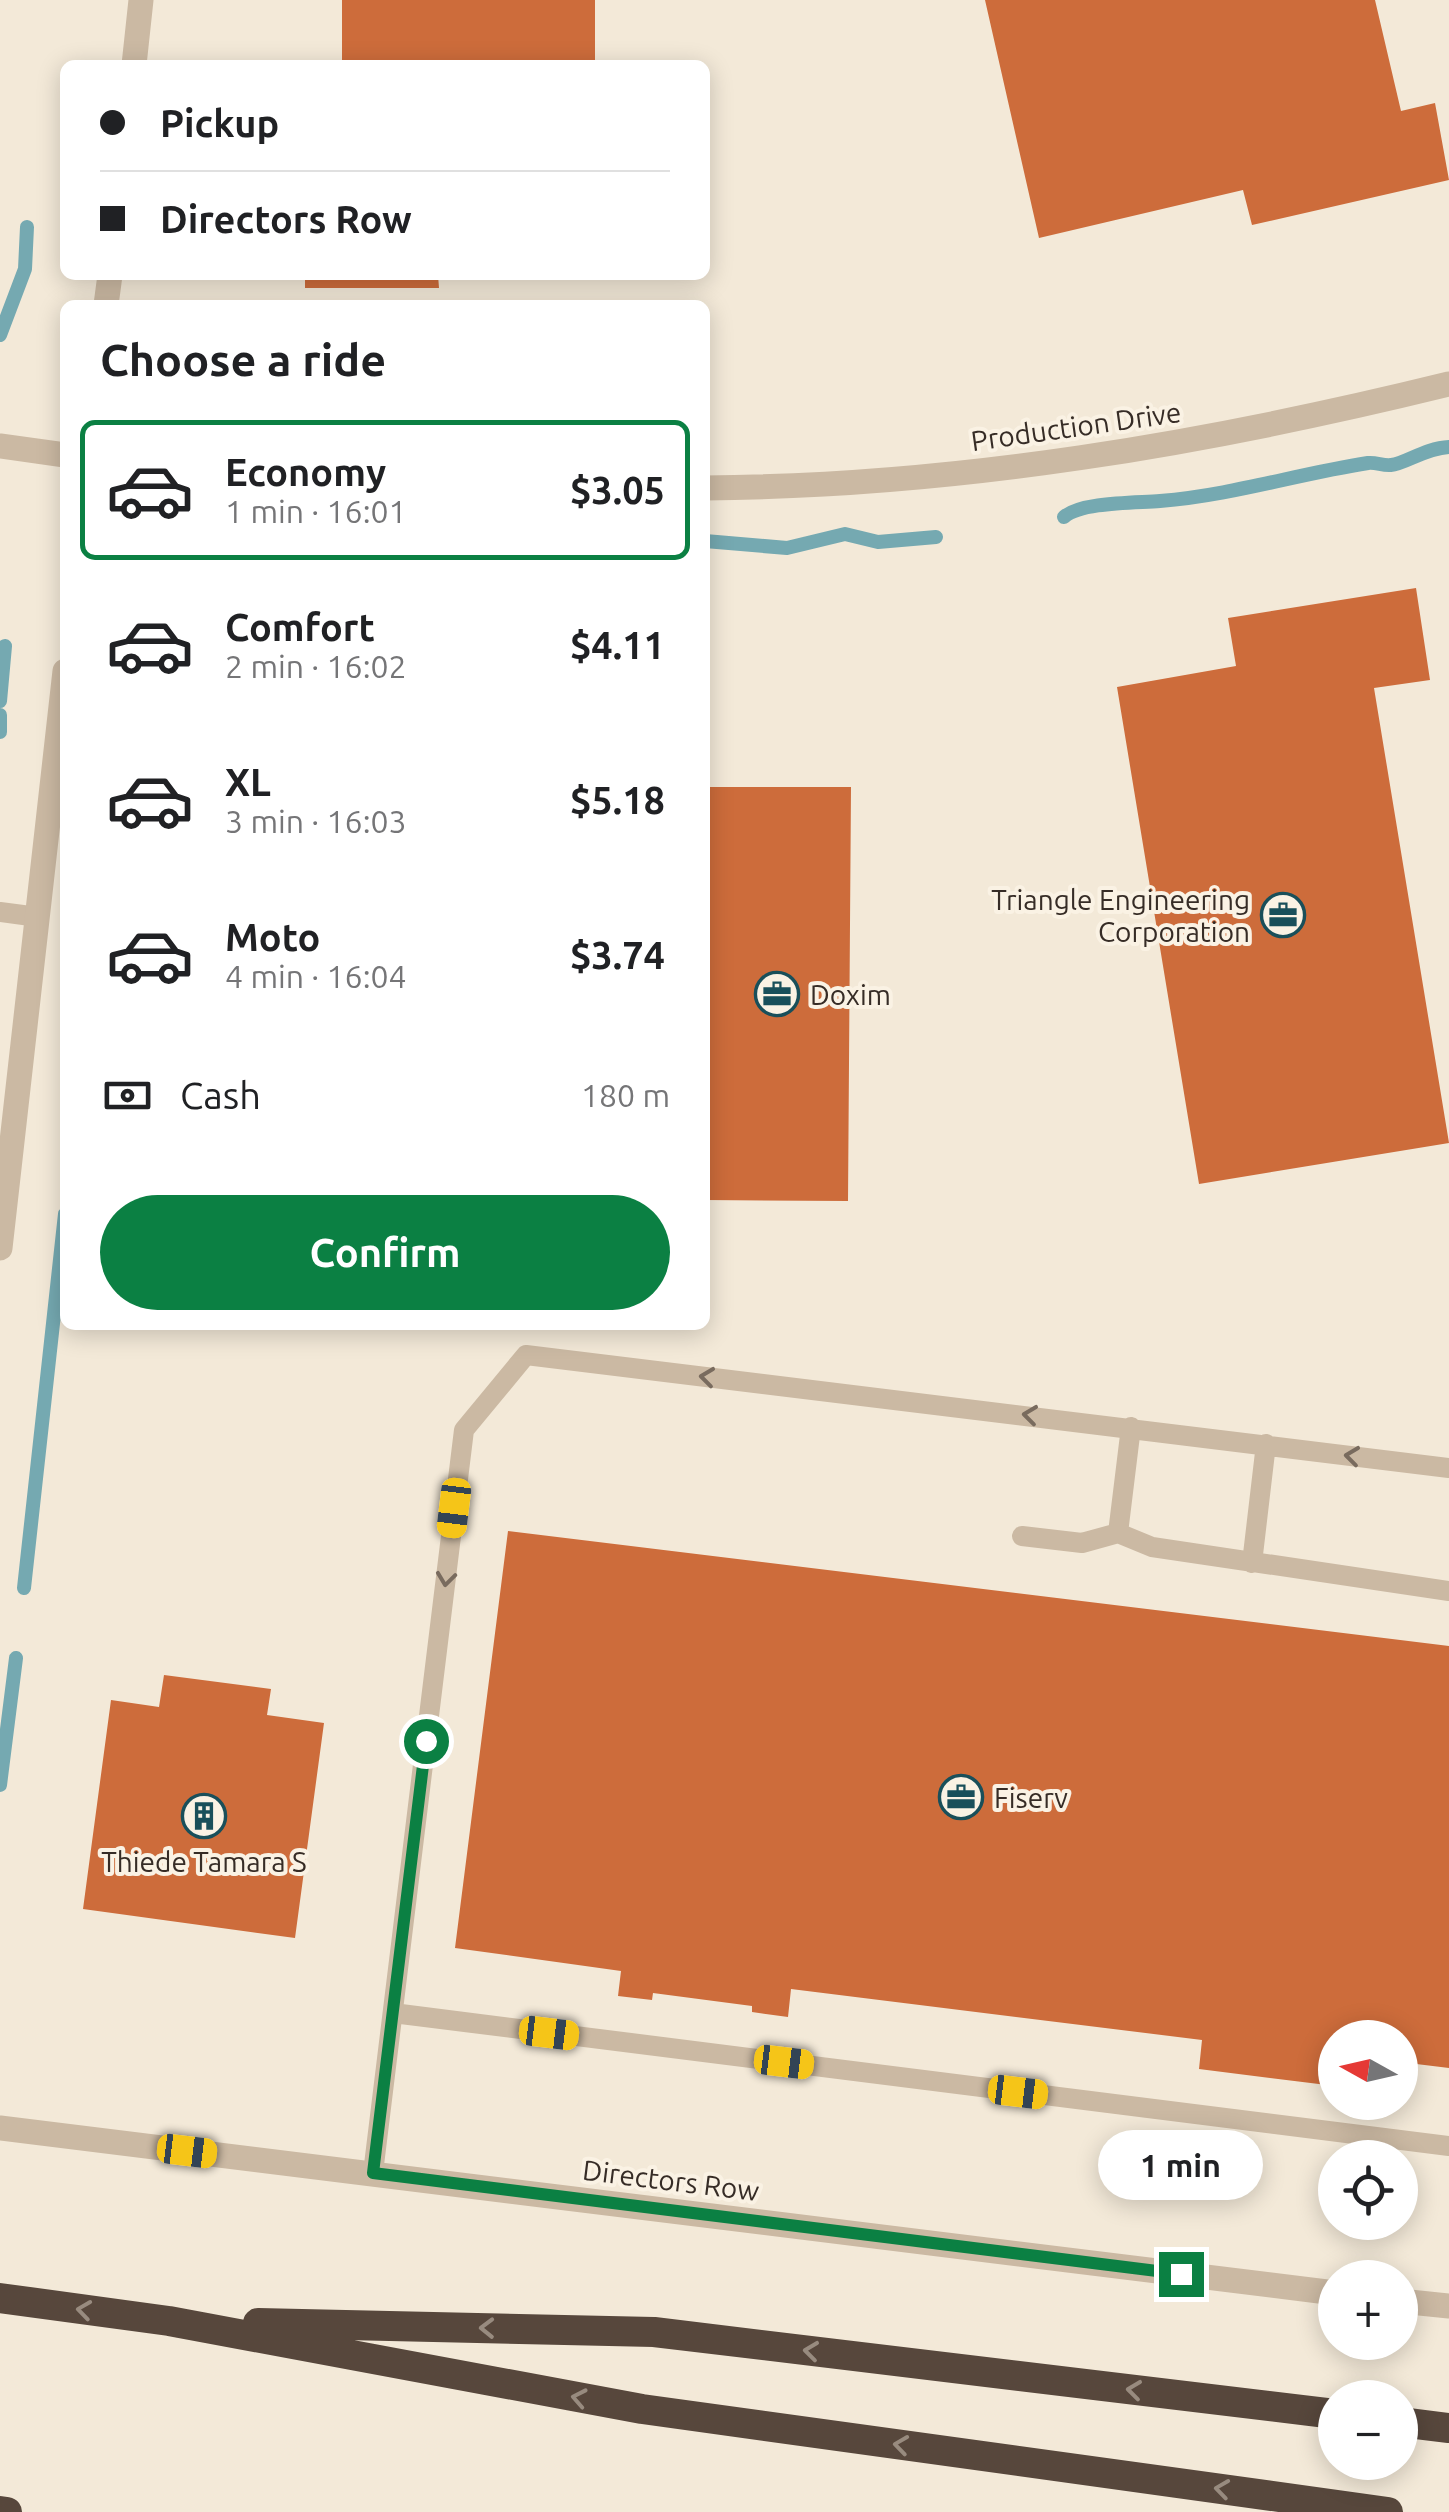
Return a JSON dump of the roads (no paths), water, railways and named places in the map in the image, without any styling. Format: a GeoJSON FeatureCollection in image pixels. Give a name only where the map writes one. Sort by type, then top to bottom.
{"type":"FeatureCollection","features":[{"type":"Feature","properties":{"kind":"highway"},"geometry":{"type":"LineString","coordinates":[[0,2298],[169,2322],[642,2409],[1388,2512]]}},
{"type":"Feature","properties":{"kind":"highway"},"geometry":{"type":"LineString","coordinates":[[169,2322],[654,2332],[1318,2412]]}},
{"type":"Feature","properties":{"kind":"highway"},"geometry":{"type":"LineString","coordinates":[[1418,2424],[1449,2428]]}},
{"type":"Feature","properties":{"kind":"street"},"geometry":{"type":"LineString","coordinates":[[135,60],[141,0]]}},
{"type":"Feature","properties":{"kind":"street","name":"Production Drive"},"geometry":{"type":"LineString","coordinates":[[710,488],[937,476],[1148,449],[1295,422],[1449,384]]}},
{"type":"Feature","properties":{"kind":"street"},"geometry":{"type":"LineString","coordinates":[[0,446],[60,454]]}},
{"type":"Feature","properties":{"kind":"street"},"geometry":{"type":"LineString","coordinates":[[0,1248],[60,717]]}},
{"type":"Feature","properties":{"kind":"street","name":"Directors Row"},"geometry":{"type":"LineString","coordinates":[[0,2128],[1318,2291]]}},
{"type":"Feature","properties":{"kind":"street"},"geometry":{"type":"LineString","coordinates":[[1418,2303],[1449,2306]]}},
{"type":"Feature","properties":{"kind":"lane"},"geometry":{"type":"LineString","coordinates":[[0,912],[38,917]]}},
{"type":"Feature","properties":{"kind":"lane"},"geometry":{"type":"LineString","coordinates":[[373,2173],[464,1430],[526,1355],[1449,1468]]}},
{"type":"Feature","properties":{"kind":"lane"},"geometry":{"type":"LineString","coordinates":[[1118,1533],[1130,1427]]}},
{"type":"Feature","properties":{"kind":"lane"},"geometry":{"type":"LineString","coordinates":[[1252,1563],[1266,1444]]}},
{"type":"Feature","properties":{"kind":"lane"},"geometry":{"type":"LineString","coordinates":[[1022,1536],[1082,1544],[1118,1533],[1152,1547],[1449,1590]]}},
{"type":"Feature","properties":{"kind":"lane"},"geometry":{"type":"LineString","coordinates":[[392,2013],[1449,2146]]}},
{"type":"Feature","properties":{"kind":"waterway"},"geometry":{"type":"LineString","coordinates":[[0,335],[25,269],[27,227]]}},
{"type":"Feature","properties":{"kind":"waterway"},"geometry":{"type":"LineString","coordinates":[[1064,517],[1095,506],[1213,494],[1368,463],[1391,465],[1449,447]]}},
{"type":"Feature","properties":{"kind":"waterway"},"geometry":{"type":"LineString","coordinates":[[710,541],[787,548],[845,534],[878,542],[936,537]]}},
{"type":"Feature","properties":{"kind":"waterway"},"geometry":{"type":"LineString","coordinates":[[0,701],[5,646]]}},
{"type":"Feature","properties":{"kind":"waterway"},"geometry":{"type":"LineString","coordinates":[[0,715],[0,732]]}},
{"type":"Feature","properties":{"kind":"waterway"},"geometry":{"type":"LineString","coordinates":[[24,1588],[60,1260]]}},
{"type":"Feature","properties":{"kind":"waterway"},"geometry":{"type":"LineString","coordinates":[[0,1785],[16,1658]]}},
{"type":"Feature","properties":{"kind":"place","name":"Triangle Engineering Corporation"},"geometry":{"type":"Point","coordinates":[1283,915]}},
{"type":"Feature","properties":{"kind":"place","name":"Doxim"},"geometry":{"type":"Point","coordinates":[777,994]}},
{"type":"Feature","properties":{"kind":"place","name":"Fiserv"},"geometry":{"type":"Point","coordinates":[961,1797]}},
{"type":"Feature","properties":{"kind":"place","name":"Thiede Tamara S"},"geometry":{"type":"Point","coordinates":[204,1816]}}]}
